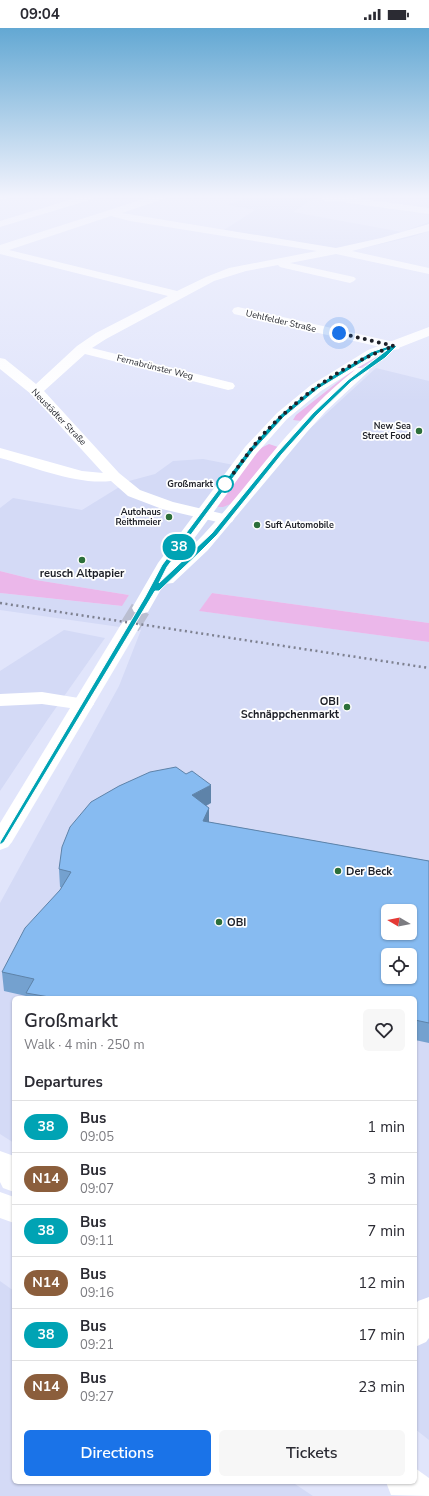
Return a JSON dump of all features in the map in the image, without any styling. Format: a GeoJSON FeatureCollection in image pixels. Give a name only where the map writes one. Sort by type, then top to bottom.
{"type":"FeatureCollection","features":[{"type":"Feature","properties":{"kind":"main road"},"geometry":{"type":"LineString","coordinates":[[394,346],[383,357],[350,381],[315,414],[280,453],[199,550],[145,602],[164,567],[203,514],[251,450],[289,410],[310,392],[342,370],[372,354],[429,331]]}},
{"type":"Feature","properties":{"kind":"main road"},"geometry":{"type":"LineString","coordinates":[[0,842],[130,626]]}},
{"type":"Feature","properties":{"kind":"main road"},"geometry":{"type":"LineString","coordinates":[[0,1163],[8,1168],[12,1175]]}},
{"type":"Feature","properties":{"kind":"main road"},"geometry":{"type":"LineString","coordinates":[[0,1205],[12,1209]]}},
{"type":"Feature","properties":{"kind":"main road"},"geometry":{"type":"LineString","coordinates":[[407,1484],[423,1496]]}},
{"type":"Feature","properties":{"kind":"street"},"geometry":{"type":"LineString","coordinates":[[61,266],[177,295]]}},
{"type":"Feature","properties":{"kind":"street"},"geometry":{"type":"LineString","coordinates":[[36,391],[82,349],[101,336],[177,295],[227,272],[256,266]]}},
{"type":"Feature","properties":{"kind":"street"},"geometry":{"type":"LineString","coordinates":[[290,266],[353,277],[338,286]]}},
{"type":"Feature","properties":{"kind":"street"},"geometry":{"type":"LineString","coordinates":[[403,266],[429,271]]}},
{"type":"Feature","properties":{"kind":"street","name":"Uehlfelder Straße"},"geometry":{"type":"LineString","coordinates":[[238,311],[394,346]]}},
{"type":"Feature","properties":{"kind":"street","name":"Fernabrünster Weg"},"geometry":{"type":"LineString","coordinates":[[82,349],[228,386]]}},
{"type":"Feature","properties":{"kind":"street","name":"Neustädter Straße"},"geometry":{"type":"LineString","coordinates":[[0,362],[36,391],[114,476],[134,493],[168,506],[226,519]]}},
{"type":"Feature","properties":{"kind":"street"},"geometry":{"type":"LineString","coordinates":[[0,453],[82,476],[97,478],[114,476]]}},
{"type":"Feature","properties":{"kind":"street"},"geometry":{"type":"LineString","coordinates":[[0,700],[42,698],[84,704]]}},
{"type":"Feature","properties":{"kind":"street"},"geometry":{"type":"LineString","coordinates":[[417,1329],[429,1312]]}},
{"type":"Feature","properties":{"kind":"shaded area"},"geometry":{"type":"Polygon","coordinates":[[[380,355],[349,376],[302,421],[293,420],[296,415],[362,363],[380,355]]]}},
{"type":"Feature","properties":{"kind":"shaded area"},"geometry":{"type":"Polygon","coordinates":[[[376,368],[429,381],[429,623],[212,593],[200,611],[429,642],[429,1440],[417,1431],[417,996],[12,996],[12,1142],[0,1134],[0,903],[119,686],[141,630],[0,610],[0,593],[121,606],[129,595],[36,580],[0,571],[0,508],[13,498],[82,510],[129,481],[155,474],[173,461],[203,459],[260,470],[277,449],[314,425],[376,368]]]}},
{"type":"Feature","properties":{"kind":"shaded area"},"geometry":{"type":"Polygon","coordinates":[[[269,444],[278,447],[233,503],[223,507],[216,507],[257,450],[269,444]]]}},
{"type":"Feature","properties":{"kind":"shaded area"},"geometry":{"type":"Polygon","coordinates":[[[0,571],[36,580],[129,595],[122,606],[0,593],[0,571]]]}},
{"type":"Feature","properties":{"kind":"shaded area"},"geometry":{"type":"Polygon","coordinates":[[[212,593],[429,623],[429,642],[199,611],[212,593]]]}},
{"type":"Feature","properties":{"kind":"shaded area"},"geometry":{"type":"Polygon","coordinates":[[[64,630],[105,638],[0,791],[0,671],[64,630]]]}},
{"type":"Feature","properties":{"kind":"shaded area"},"geometry":{"type":"Polygon","coordinates":[[[0,1281],[12,1290],[12,1484],[295,1484],[313,1496],[0,1496],[0,1281]]]}},
{"type":"Feature","properties":{"kind":"building","name":"OBI"},"geometry":{"type":"Polygon","coordinates":[[[176,767],[186,774],[192,771],[211,785],[192,795],[209,808],[203,821],[429,861],[429,1023],[417,1020],[417,996],[43,996],[26,993],[34,979],[2,972],[25,928],[60,890],[71,872],[59,869],[62,847],[70,827],[91,802],[119,786],[150,772],[176,767]]]}},
{"type":"Feature","properties":{"kind":"tunnel"},"geometry":{"type":"LineString","coordinates":[[130,626],[141,608]]}},
{"type":"Feature","properties":{"kind":"railway"},"geometry":{"type":"LineString","coordinates":[[0,603],[429,668]]}},
{"type":"Feature","properties":{"kind":"bus line","name":"38"},"geometry":{"type":"LineString","coordinates":[[0,842],[57,750],[122,638],[149,597],[164,567],[251,450],[282,416],[305,396],[354,364],[372,354],[394,346],[383,357],[350,381],[306,423],[214,534],[199,550],[156,589]]}},
{"type":"Feature","properties":{"kind":"place","name":"New Sea Street Food"},"geometry":{"type":"Point","coordinates":[419,431]}},
{"type":"Feature","properties":{"kind":"place","name":"Großmarkt"},"geometry":{"type":"Point","coordinates":[225,484]}},
{"type":"Feature","properties":{"kind":"place","name":"Autohaus Reithmeier"},"geometry":{"type":"Point","coordinates":[169,517]}},
{"type":"Feature","properties":{"kind":"place","name":"Suft Automobile"},"geometry":{"type":"Point","coordinates":[257,525]}},
{"type":"Feature","properties":{"kind":"place","name":"reusch Altpapier"},"geometry":{"type":"Point","coordinates":[82,560]}},
{"type":"Feature","properties":{"kind":"place","name":"OBI Schnäppchenmarkt"},"geometry":{"type":"Point","coordinates":[347,707]}},
{"type":"Feature","properties":{"kind":"place","name":"Der Beck"},"geometry":{"type":"Point","coordinates":[338,871]}},
{"type":"Feature","properties":{"kind":"place","name":"OBI"},"geometry":{"type":"Point","coordinates":[219,922]}},
{"type":"Feature","properties":{"kind":"route"},"geometry":{"type":"LineString","coordinates":[[225,484],[261,438],[282,416],[305,396],[327,380],[360,360],[394,346],[339,333]]}}]}
